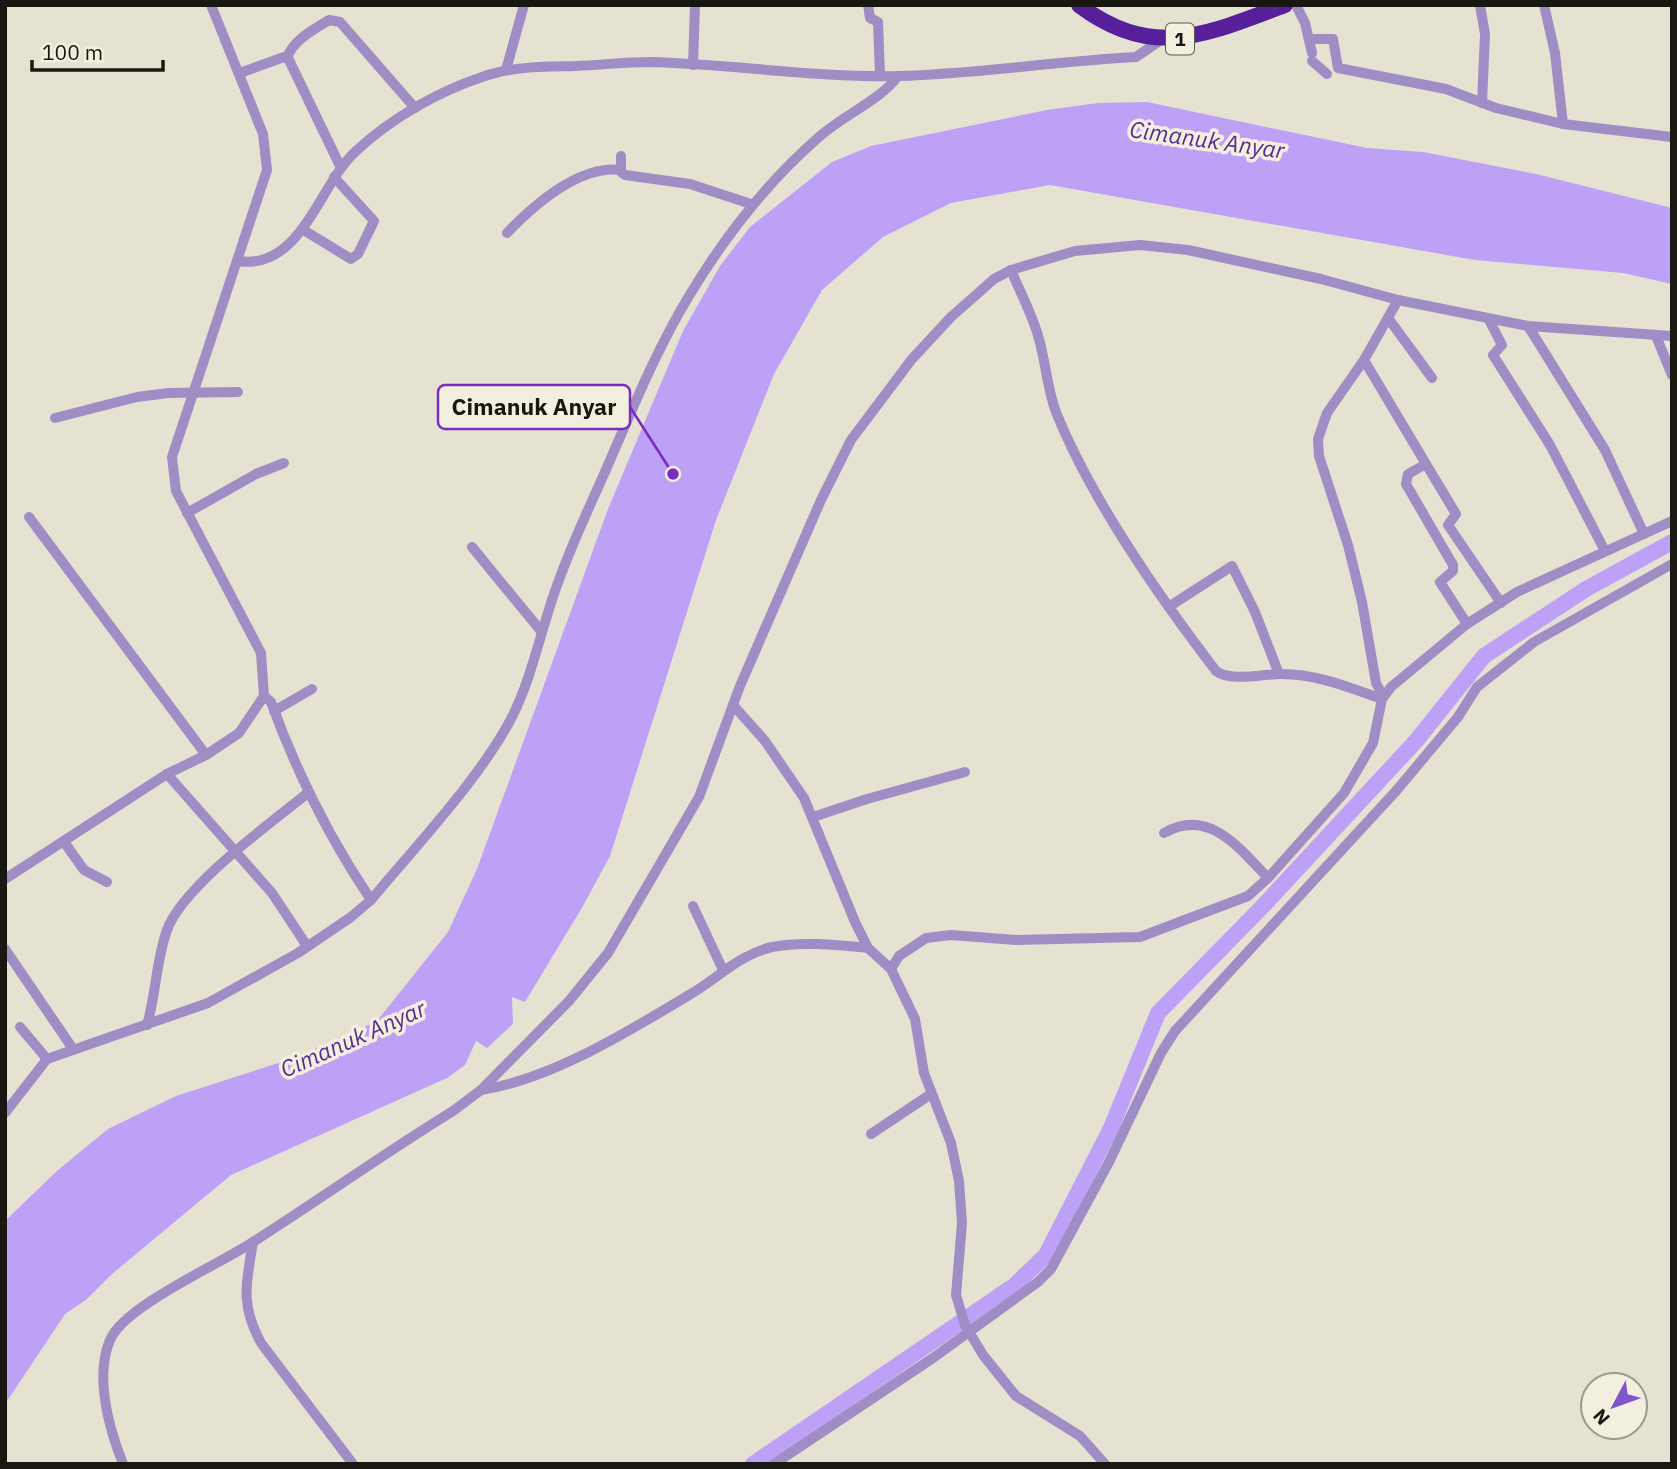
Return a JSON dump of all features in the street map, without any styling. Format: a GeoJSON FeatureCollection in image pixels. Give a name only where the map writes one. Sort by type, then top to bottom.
{"type":"FeatureCollection","features":[{"type":"Feature","properties":{"kind":"highway","name":"1"},"geometry":{"type":"LineString","coordinates":[[1079,5],[1121,30],[1161,40],[1209,33],[1285,5]]}},
{"type":"Feature","properties":{"kind":"street"},"geometry":{"type":"LineString","coordinates":[[211,5],[263,134],[268,159],[265,178],[172,457],[176,491],[261,653],[264,696],[274,711],[309,792],[340,853],[371,900]]}},
{"type":"Feature","properties":{"kind":"street"},"geometry":{"type":"LineString","coordinates":[[506,70],[524,5]]}},
{"type":"Feature","properties":{"kind":"street"},"geometry":{"type":"LineString","coordinates":[[693,65],[695,5]]}},
{"type":"Feature","properties":{"kind":"street"},"geometry":{"type":"LineString","coordinates":[[868,5],[870,18],[878,22],[880,75]]}},
{"type":"Feature","properties":{"kind":"street"},"geometry":{"type":"LineString","coordinates":[[1296,5],[1310,39],[1312,57],[1327,74]]}},
{"type":"Feature","properties":{"kind":"street"},"geometry":{"type":"LineString","coordinates":[[1480,5],[1485,34],[1482,103]]}},
{"type":"Feature","properties":{"kind":"street"},"geometry":{"type":"LineString","coordinates":[[1544,5],[1555,52],[1563,124]]}},
{"type":"Feature","properties":{"kind":"street"},"geometry":{"type":"LineString","coordinates":[[302,229],[351,259],[358,254],[374,221],[338,173],[287,58],[290,49],[312,30],[329,20],[340,22],[415,108]]}},
{"type":"Feature","properties":{"kind":"street"},"geometry":{"type":"LineString","coordinates":[[1310,39],[1333,39],[1338,68],[1426,85],[1563,124],[1672,136]]}},
{"type":"Feature","properties":{"kind":"street"},"geometry":{"type":"LineString","coordinates":[[238,261],[250,263],[263,260],[284,248],[302,229],[338,173],[363,145],[415,108],[480,77],[506,70],[638,62],[898,76],[1136,57],[1161,40]]}},
{"type":"Feature","properties":{"kind":"street"},"geometry":{"type":"LineString","coordinates":[[240,73],[287,58]]}},
{"type":"Feature","properties":{"kind":"street"},"geometry":{"type":"LineString","coordinates":[[5,1113],[47,1059],[208,1003],[307,946],[351,917],[371,900],[473,774],[511,718],[525,690],[559,579],[650,370],[687,298],[751,204],[832,125],[886,90],[898,76]]}},
{"type":"Feature","properties":{"kind":"street"},"geometry":{"type":"LineString","coordinates":[[621,156],[621,170],[625,175],[707,188],[751,204]]}},
{"type":"Feature","properties":{"kind":"street"},"geometry":{"type":"LineString","coordinates":[[507,233],[553,192],[597,173],[621,170]]}},
{"type":"Feature","properties":{"kind":"street"},"geometry":{"type":"LineString","coordinates":[[123,1464],[105,1404],[105,1358],[110,1338],[121,1325],[153,1300],[253,1242],[481,1090],[569,1001],[608,953],[699,797],[733,705],[821,500],[852,440],[881,397],[951,317],[994,279],[1011,270],[1075,251],[1140,245],[1188,250],[1321,279],[1398,300],[1528,326],[1672,336]]}},
{"type":"Feature","properties":{"kind":"street"},"geometry":{"type":"LineString","coordinates":[[1011,270],[1039,338],[1049,391],[1057,414],[1089,479],[1170,606],[1220,674],[1316,677],[1382,698]]}},
{"type":"Feature","properties":{"kind":"street"},"geometry":{"type":"LineString","coordinates":[[891,969],[899,956],[926,938],[951,935],[1072,940],[1150,935],[1248,896],[1268,878],[1343,793],[1364,763],[1379,723],[1382,698],[1376,683],[1362,602],[1348,545],[1319,456],[1318,439],[1327,413],[1364,360],[1398,300]]}},
{"type":"Feature","properties":{"kind":"street"},"geometry":{"type":"LineString","coordinates":[[1388,318],[1432,377]]}},
{"type":"Feature","properties":{"kind":"street"},"geometry":{"type":"LineString","coordinates":[[1488,318],[1502,345],[1493,355],[1550,445],[1605,551]]}},
{"type":"Feature","properties":{"kind":"street"},"geometry":{"type":"LineString","coordinates":[[1528,326],[1605,450],[1644,534]]}},
{"type":"Feature","properties":{"kind":"street"},"geometry":{"type":"LineString","coordinates":[[1656,336],[1672,375]]}},
{"type":"Feature","properties":{"kind":"street"},"geometry":{"type":"LineString","coordinates":[[1364,360],[1456,514],[1448,525],[1501,603]]}},
{"type":"Feature","properties":{"kind":"street"},"geometry":{"type":"LineString","coordinates":[[55,418],[137,397],[192,392],[238,392]]}},
{"type":"Feature","properties":{"kind":"street"},"geometry":{"type":"LineString","coordinates":[[187,513],[256,474],[284,463]]}},
{"type":"Feature","properties":{"kind":"street"},"geometry":{"type":"LineString","coordinates":[[1426,464],[1408,474],[1406,484],[1453,565],[1453,571],[1440,582],[1467,624]]}},
{"type":"Feature","properties":{"kind":"street"},"geometry":{"type":"LineString","coordinates":[[29,517],[202,750]]}},
{"type":"Feature","properties":{"kind":"street"},"geometry":{"type":"LineString","coordinates":[[1382,698],[1467,624],[1517,592],[1672,521]]}},
{"type":"Feature","properties":{"kind":"street"},"geometry":{"type":"LineString","coordinates":[[472,547],[541,631]]}},
{"type":"Feature","properties":{"kind":"street"},"geometry":{"type":"LineString","coordinates":[[774,1464],[933,1358],[967,1328],[1038,1282],[1051,1269],[1109,1162],[1161,1053],[1175,1031],[1395,791],[1458,717],[1477,687],[1534,642],[1672,564]]}},
{"type":"Feature","properties":{"kind":"street"},"geometry":{"type":"LineString","coordinates":[[1170,606],[1232,566],[1255,612],[1279,674]]}},
{"type":"Feature","properties":{"kind":"street"},"geometry":{"type":"LineString","coordinates":[[274,711],[312,690]]}},
{"type":"Feature","properties":{"kind":"street"},"geometry":{"type":"LineString","coordinates":[[5,879],[202,750],[239,733],[264,696]]}},
{"type":"Feature","properties":{"kind":"street"},"geometry":{"type":"LineString","coordinates":[[733,705],[765,741],[804,798],[868,948],[891,969],[915,1019],[924,1073],[951,1143],[959,1181],[962,1223],[956,1295],[958,1312],[983,1355],[1016,1396],[1080,1436],[1105,1464]]}},
{"type":"Feature","properties":{"kind":"street"},"geometry":{"type":"LineString","coordinates":[[813,817],[965,772]]}},
{"type":"Feature","properties":{"kind":"street"},"geometry":{"type":"LineString","coordinates":[[167,774],[274,896],[307,946]]}},
{"type":"Feature","properties":{"kind":"street"},"geometry":{"type":"LineString","coordinates":[[148,1025],[157,968],[172,921],[236,850],[309,792]]}},
{"type":"Feature","properties":{"kind":"street"},"geometry":{"type":"LineString","coordinates":[[1164,833],[1186,823],[1214,830],[1228,838],[1268,878]]}},
{"type":"Feature","properties":{"kind":"street"},"geometry":{"type":"LineString","coordinates":[[64,842],[84,870],[107,882]]}},
{"type":"Feature","properties":{"kind":"street"},"geometry":{"type":"LineString","coordinates":[[692,906],[723,970]]}},
{"type":"Feature","properties":{"kind":"street"},"geometry":{"type":"LineString","coordinates":[[481,1090],[533,1076],[615,1038],[705,985],[723,970],[772,947],[868,948]]}},
{"type":"Feature","properties":{"kind":"street"},"geometry":{"type":"LineString","coordinates":[[5,949],[73,1049]]}},
{"type":"Feature","properties":{"kind":"street"},"geometry":{"type":"LineString","coordinates":[[20,1027],[47,1059]]}},
{"type":"Feature","properties":{"kind":"street"},"geometry":{"type":"LineString","coordinates":[[871,1135],[931,1094]]}},
{"type":"Feature","properties":{"kind":"street"},"geometry":{"type":"LineString","coordinates":[[253,1242],[245,1297],[251,1326],[261,1343],[354,1464]]}},
{"type":"Feature","properties":{"kind":"water"},"geometry":{"type":"Polygon","coordinates":[[[1147,102],[1367,148],[1423,152],[1536,174],[1672,208],[1672,284],[1623,273],[1475,260],[1050,185],[951,203],[883,237],[822,290],[774,374],[716,520],[610,856],[525,1002],[512,997],[513,1024],[487,1048],[476,1041],[465,1065],[447,1078],[231,1175],[112,1274],[87,1299],[65,1314],[5,1404],[5,1221],[58,1170],[108,1129],[176,1096],[297,1057],[377,1021],[448,932],[477,869],[608,509],[683,331],[720,266],[750,227],[832,162],[871,146],[1047,110],[1098,103],[1147,102]]]}},
{"type":"Feature","properties":{"kind":"waterway"},"geometry":{"type":"LineString","coordinates":[[753,1464],[1015,1285],[1046,1255],[1111,1128],[1158,1013],[1263,906],[1416,741],[1484,656],[1586,589],[1672,542]]}},
{"type":"Feature","properties":{"kind":"place","name":"Cimanuk Anyar"},"geometry":{"type":"Point","coordinates":[673,474]}}]}
